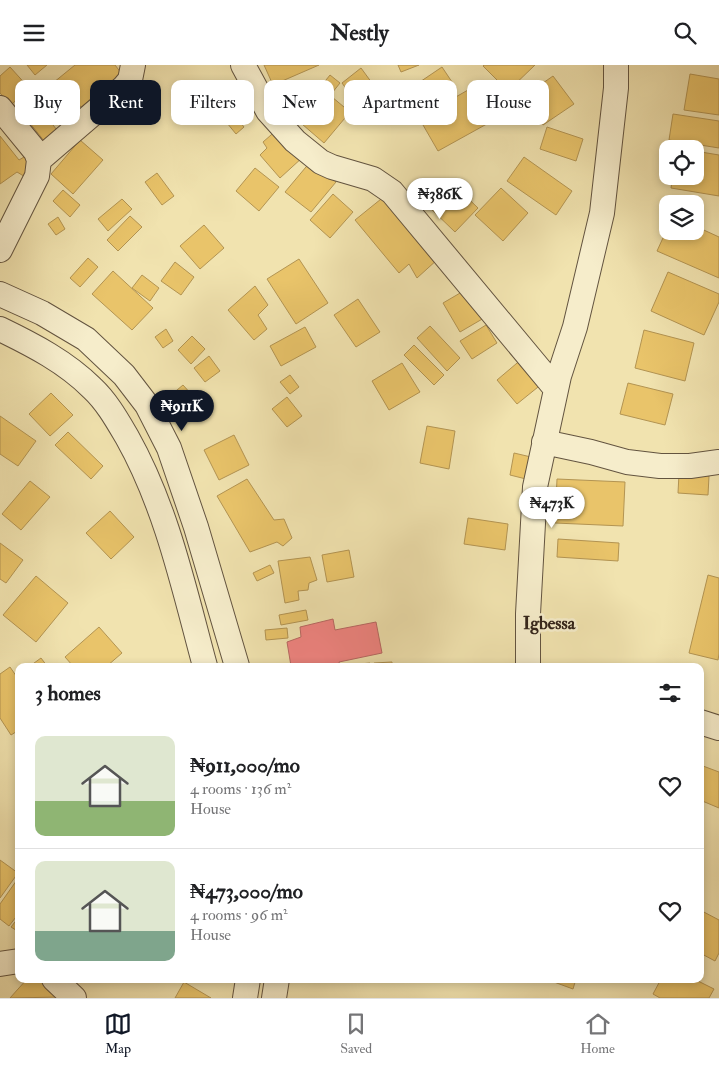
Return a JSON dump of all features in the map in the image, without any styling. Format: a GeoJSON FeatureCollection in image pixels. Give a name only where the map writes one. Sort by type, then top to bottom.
{"type":"FeatureCollection","features":[{"type":"Feature","properties":{"kind":"street"},"geometry":{"type":"LineString","coordinates":[[40,160],[124,87],[130,80],[133,65]]}},
{"type":"Feature","properties":{"kind":"street"},"geometry":{"type":"LineString","coordinates":[[243,65],[268,111],[295,141],[321,162],[372,179],[392,192],[556,389]]}},
{"type":"Feature","properties":{"kind":"street"},"geometry":{"type":"LineString","coordinates":[[528,663],[528,614],[535,487],[556,389],[575,327],[602,213],[616,88],[616,65]]}},
{"type":"Feature","properties":{"kind":"street"},"geometry":{"type":"LineString","coordinates":[[0,108],[36,152],[40,160],[37,176],[0,250]]}},
{"type":"Feature","properties":{"kind":"street"},"geometry":{"type":"LineString","coordinates":[[0,294],[42,313],[86,339],[124,375],[146,405],[168,448],[190,509],[235,663]]}},
{"type":"Feature","properties":{"kind":"street"},"geometry":{"type":"LineString","coordinates":[[0,329],[37,347],[78,374],[109,407],[142,463],[169,535],[204,663]]}},
{"type":"Feature","properties":{"kind":"street"},"geometry":{"type":"LineString","coordinates":[[544,442],[627,462],[660,466],[690,467],[719,462]]}},
{"type":"Feature","properties":{"kind":"street"},"geometry":{"type":"LineString","coordinates":[[704,724],[719,728]]}},
{"type":"Feature","properties":{"kind":"street"},"geometry":{"type":"LineString","coordinates":[[0,964],[15,962]]}},
{"type":"Feature","properties":{"kind":"street"},"geometry":{"type":"LineString","coordinates":[[58,983],[74,998]]}},
{"type":"Feature","properties":{"kind":"street"},"geometry":{"type":"LineString","coordinates":[[245,998],[247,983]]}},
{"type":"Feature","properties":{"kind":"street"},"geometry":{"type":"LineString","coordinates":[[274,998],[276,983]]}},
{"type":"Feature","properties":{"kind":"building: Homes"},"geometry":{"type":"Polygon","coordinates":[[[27,65],[47,65],[35,75],[27,65]]]}},
{"type":"Feature","properties":{"kind":"building: Homes"},"geometry":{"type":"Polygon","coordinates":[[[75,65],[115,65],[122,74],[115,80],[90,80],[90,100],[81,107],[80,80],[57,80],[75,65]]]}},
{"type":"Feature","properties":{"kind":"building: Homes"},"geometry":{"type":"Polygon","coordinates":[[[264,65],[319,65],[284,80],[271,80],[264,65]]]}},
{"type":"Feature","properties":{"kind":"building: Homes"},"geometry":{"type":"Polygon","coordinates":[[[398,65],[419,65],[401,72],[398,65]]]}},
{"type":"Feature","properties":{"kind":"building: Homes"},"geometry":{"type":"Polygon","coordinates":[[[535,65],[519,80],[497,80],[483,66],[535,65]]]}},
{"type":"Feature","properties":{"kind":"building: Homes"},"geometry":{"type":"Polygon","coordinates":[[[10,67],[22,80],[15,80],[15,101],[11,105],[0,93],[0,76],[10,67]]]}},
{"type":"Feature","properties":{"kind":"building: Homes"},"geometry":{"type":"Polygon","coordinates":[[[442,67],[451,80],[423,80],[442,67]]]}},
{"type":"Feature","properties":{"kind":"building: Homes"},"geometry":{"type":"Polygon","coordinates":[[[361,68],[370,80],[346,80],[361,68]]]}},
{"type":"Feature","properties":{"kind":"building: Homes"},"geometry":{"type":"Polygon","coordinates":[[[690,74],[719,79],[719,115],[684,110],[690,74]]]}},
{"type":"Feature","properties":{"kind":"building: Homes"},"geometry":{"type":"Polygon","coordinates":[[[330,75],[340,83],[334,90],[334,80],[326,80],[330,75]]]}},
{"type":"Feature","properties":{"kind":"building: Homes"},"geometry":{"type":"Polygon","coordinates":[[[553,76],[574,104],[549,121],[549,80],[547,80],[553,76]]]}},
{"type":"Feature","properties":{"kind":"building: Homes"},"geometry":{"type":"Polygon","coordinates":[[[467,91],[467,125],[485,125],[438,151],[423,125],[457,125],[457,96],[467,91]]]}},
{"type":"Feature","properties":{"kind":"building: Homes"},"geometry":{"type":"Polygon","coordinates":[[[334,99],[344,107],[344,119],[324,143],[303,125],[334,125],[334,99]]]}},
{"type":"Feature","properties":{"kind":"building: Homes"},"geometry":{"type":"Polygon","coordinates":[[[673,114],[719,121],[719,148],[704,146],[704,140],[669,140],[673,114]]]}},
{"type":"Feature","properties":{"kind":"building: Homes"},"geometry":{"type":"Polygon","coordinates":[[[31,125],[53,125],[60,134],[49,147],[31,125]]]}},
{"type":"Feature","properties":{"kind":"building: Homes"},"geometry":{"type":"Polygon","coordinates":[[[229,125],[242,125],[244,127],[236,134],[229,125]]]}},
{"type":"Feature","properties":{"kind":"building: Homes"},"geometry":{"type":"Polygon","coordinates":[[[547,127],[583,139],[576,161],[540,149],[547,127]]]}},
{"type":"Feature","properties":{"kind":"building: Homes"},"geometry":{"type":"Polygon","coordinates":[[[279,128],[303,157],[280,178],[260,155],[267,148],[263,142],[279,128]]]}},
{"type":"Feature","properties":{"kind":"building: Homes"},"geometry":{"type":"Polygon","coordinates":[[[0,136],[19,160],[29,154],[27,178],[17,172],[0,184],[0,136]]]}},
{"type":"Feature","properties":{"kind":"building: Homes"},"geometry":{"type":"Polygon","coordinates":[[[80,140],[103,160],[73,194],[51,174],[80,140]]]}},
{"type":"Feature","properties":{"kind":"building: Homes"},"geometry":{"type":"Polygon","coordinates":[[[704,152],[719,155],[719,196],[671,188],[672,185],[704,185],[704,152]]]}},
{"type":"Feature","properties":{"kind":"building: Homes"},"geometry":{"type":"Polygon","coordinates":[[[524,157],[572,191],[556,215],[507,181],[524,157]]]}},
{"type":"Feature","properties":{"kind":"building: Homes"},"geometry":{"type":"Polygon","coordinates":[[[311,161],[336,182],[311,212],[285,192],[311,161]]]}},
{"type":"Feature","properties":{"kind":"building: Homes"},"geometry":{"type":"Polygon","coordinates":[[[255,168],[279,187],[259,211],[236,191],[255,168]]]}},
{"type":"Feature","properties":{"kind":"building: Homes"},"geometry":{"type":"Polygon","coordinates":[[[157,173],[174,196],[162,205],[145,182],[157,173]]]}},
{"type":"Feature","properties":{"kind":"building: Homes"},"geometry":{"type":"Polygon","coordinates":[[[449,180],[478,208],[455,232],[426,204],[449,180]]]}},
{"type":"Feature","properties":{"kind":"building: Homes"},"geometry":{"type":"Polygon","coordinates":[[[501,188],[528,213],[503,241],[475,215],[501,188]]]}},
{"type":"Feature","properties":{"kind":"building: Homes"},"geometry":{"type":"Polygon","coordinates":[[[63,190],[80,205],[70,217],[53,201],[63,190]]]}},
{"type":"Feature","properties":{"kind":"building: Homes"},"geometry":{"type":"Polygon","coordinates":[[[333,194],[353,212],[330,238],[310,220],[333,194]]]}},
{"type":"Feature","properties":{"kind":"building: Homes"},"geometry":{"type":"Polygon","coordinates":[[[386,195],[438,259],[417,278],[409,264],[399,273],[355,220],[386,195]]]}},
{"type":"Feature","properties":{"kind":"building: Homes"},"geometry":{"type":"Polygon","coordinates":[[[122,199],[132,209],[108,231],[98,219],[122,199]]]}},
{"type":"Feature","properties":{"kind":"building: Homes"},"geometry":{"type":"Polygon","coordinates":[[[130,216],[142,227],[118,251],[107,240],[130,216]]]}},
{"type":"Feature","properties":{"kind":"building: Homes"},"geometry":{"type":"Polygon","coordinates":[[[58,217],[65,229],[56,235],[48,224],[58,217]]]}},
{"type":"Feature","properties":{"kind":"building: Homes"},"geometry":{"type":"Polygon","coordinates":[[[204,225],[224,248],[200,269],[180,246],[204,225]]]}},
{"type":"Feature","properties":{"kind":"building: Homes"},"geometry":{"type":"Polygon","coordinates":[[[704,230],[719,237],[719,278],[657,251],[662,240],[704,240],[704,230]]]}},
{"type":"Feature","properties":{"kind":"building: Homes"},"geometry":{"type":"Polygon","coordinates":[[[88,258],[98,267],[80,287],[70,278],[88,258]]]}},
{"type":"Feature","properties":{"kind":"building: Homes"},"geometry":{"type":"Polygon","coordinates":[[[299,259],[328,303],[296,324],[267,279],[299,259]]]}},
{"type":"Feature","properties":{"kind":"building: Homes"},"geometry":{"type":"Polygon","coordinates":[[[175,262],[194,277],[181,295],[161,281],[175,262]]]}},
{"type":"Feature","properties":{"kind":"building: Homes"},"geometry":{"type":"Polygon","coordinates":[[[113,271],[153,308],[132,330],[92,294],[113,271]]]}},
{"type":"Feature","properties":{"kind":"building: Homes"},"geometry":{"type":"Polygon","coordinates":[[[668,272],[719,294],[719,302],[704,335],[651,311],[668,272]]]}},
{"type":"Feature","properties":{"kind":"building: Homes"},"geometry":{"type":"Polygon","coordinates":[[[142,275],[159,288],[150,301],[132,288],[142,275]]]}},
{"type":"Feature","properties":{"kind":"building: Homes"},"geometry":{"type":"Polygon","coordinates":[[[255,286],[268,305],[258,315],[267,329],[254,340],[228,310],[255,286]]]}},
{"type":"Feature","properties":{"kind":"building: Homes"},"geometry":{"type":"Polygon","coordinates":[[[467,289],[484,318],[460,332],[443,303],[467,289]]]}},
{"type":"Feature","properties":{"kind":"building: Homes"},"geometry":{"type":"Polygon","coordinates":[[[358,299],[380,332],[356,347],[334,315],[358,299]]]}},
{"type":"Feature","properties":{"kind":"building: Homes"},"geometry":{"type":"Polygon","coordinates":[[[486,325],[497,343],[472,359],[460,341],[486,325]]]}},
{"type":"Feature","properties":{"kind":"building: Homes"},"geometry":{"type":"Polygon","coordinates":[[[430,326],[460,358],[447,371],[417,338],[430,326]]]}},
{"type":"Feature","properties":{"kind":"building: Homes"},"geometry":{"type":"Polygon","coordinates":[[[305,327],[316,347],[281,366],[270,346],[305,327]]]}},
{"type":"Feature","properties":{"kind":"building: Homes"},"geometry":{"type":"Polygon","coordinates":[[[166,329],[173,341],[163,348],[155,337],[166,329]]]}},
{"type":"Feature","properties":{"kind":"building: Homes"},"geometry":{"type":"Polygon","coordinates":[[[644,330],[694,343],[685,381],[635,368],[644,330]]]}},
{"type":"Feature","properties":{"kind":"building: Homes"},"geometry":{"type":"Polygon","coordinates":[[[192,336],[205,349],[191,364],[178,350],[192,336]]]}},
{"type":"Feature","properties":{"kind":"building: Homes"},"geometry":{"type":"Polygon","coordinates":[[[414,345],[444,375],[434,385],[404,355],[414,345]]]}},
{"type":"Feature","properties":{"kind":"building: Homes"},"geometry":{"type":"Polygon","coordinates":[[[209,356],[220,371],[205,382],[194,368],[209,356]]]}},
{"type":"Feature","properties":{"kind":"building: Homes"},"geometry":{"type":"Polygon","coordinates":[[[523,358],[543,383],[517,404],[497,380],[523,358]]]}},
{"type":"Feature","properties":{"kind":"building: Homes"},"geometry":{"type":"Polygon","coordinates":[[[402,363],[420,392],[389,410],[372,381],[402,363]]]}},
{"type":"Feature","properties":{"kind":"building: Homes"},"geometry":{"type":"Polygon","coordinates":[[[290,375],[299,387],[290,394],[280,382],[290,375]]]}},
{"type":"Feature","properties":{"kind":"building: Homes"},"geometry":{"type":"Polygon","coordinates":[[[628,383],[673,394],[665,425],[620,414],[628,383]]]}},
{"type":"Feature","properties":{"kind":"building: Homes"},"geometry":{"type":"Polygon","coordinates":[[[183,385],[192,395],[180,405],[171,395],[183,385]]]}},
{"type":"Feature","properties":{"kind":"building: Homes"},"geometry":{"type":"Polygon","coordinates":[[[51,393],[73,415],[50,436],[29,414],[51,393]]]}},
{"type":"Feature","properties":{"kind":"building: Homes"},"geometry":{"type":"Polygon","coordinates":[[[287,397],[302,416],[287,427],[272,409],[287,397]]]}},
{"type":"Feature","properties":{"kind":"building: Homes"},"geometry":{"type":"Polygon","coordinates":[[[0,416],[36,441],[18,466],[0,454],[0,416]]]}},
{"type":"Feature","properties":{"kind":"building: Homes"},"geometry":{"type":"Polygon","coordinates":[[[427,426],[455,431],[449,469],[420,463],[427,426]]]}},
{"type":"Feature","properties":{"kind":"building: Homes"},"geometry":{"type":"Polygon","coordinates":[[[68,432],[103,466],[91,479],[55,445],[68,432]]]}},
{"type":"Feature","properties":{"kind":"building: Homes"},"geometry":{"type":"Polygon","coordinates":[[[234,435],[249,465],[219,480],[204,450],[234,435]]]}},
{"type":"Feature","properties":{"kind":"building: Homes"},"geometry":{"type":"Polygon","coordinates":[[[514,453],[531,457],[526,479],[510,475],[514,453]]]}},
{"type":"Feature","properties":{"kind":"building: Homes"},"geometry":{"type":"Polygon","coordinates":[[[679,474],[709,476],[708,495],[678,493],[679,474]]]}},
{"type":"Feature","properties":{"kind":"building: Homes"},"geometry":{"type":"Polygon","coordinates":[[[247,479],[274,520],[284,519],[292,538],[283,546],[277,542],[250,552],[217,496],[247,479]]]}},
{"type":"Feature","properties":{"kind":"building: Homes"},"geometry":{"type":"Polygon","coordinates":[[[557,479],[625,482],[623,526],[555,523],[557,479]]]}},
{"type":"Feature","properties":{"kind":"building: Homes"},"geometry":{"type":"Polygon","coordinates":[[[30,481],[50,497],[21,530],[2,514],[30,481]]]}},
{"type":"Feature","properties":{"kind":"building: Homes"},"geometry":{"type":"Polygon","coordinates":[[[110,511],[134,537],[111,559],[86,533],[110,511]]]}},
{"type":"Feature","properties":{"kind":"building: Homes"},"geometry":{"type":"Polygon","coordinates":[[[468,518],[508,524],[505,550],[464,544],[468,518]]]}},
{"type":"Feature","properties":{"kind":"building: Homes"},"geometry":{"type":"Polygon","coordinates":[[[558,539],[619,543],[618,561],[557,557],[558,539]]]}},
{"type":"Feature","properties":{"kind":"building: Homes"},"geometry":{"type":"Polygon","coordinates":[[[0,543],[23,560],[6,583],[0,579],[0,543]]]}},
{"type":"Feature","properties":{"kind":"building: Homes"},"geometry":{"type":"Polygon","coordinates":[[[349,550],[354,577],[327,582],[322,555],[349,550]]]}},
{"type":"Feature","properties":{"kind":"building: Homes"},"geometry":{"type":"Polygon","coordinates":[[[310,557],[317,580],[309,583],[308,590],[298,591],[299,600],[285,603],[278,561],[310,557]]]}},
{"type":"Feature","properties":{"kind":"building: Homes"},"geometry":{"type":"Polygon","coordinates":[[[270,565],[274,573],[257,581],[253,573],[270,565]]]}},
{"type":"Feature","properties":{"kind":"building: Homes"},"geometry":{"type":"Polygon","coordinates":[[[708,575],[719,578],[718,660],[689,653],[708,575]]]}},
{"type":"Feature","properties":{"kind":"building: Homes"},"geometry":{"type":"Polygon","coordinates":[[[36,576],[68,603],[36,642],[3,615],[36,576]]]}},
{"type":"Feature","properties":{"kind":"building: Homes"},"geometry":{"type":"Polygon","coordinates":[[[306,610],[308,620],[281,625],[279,615],[306,610]]]}},
{"type":"Feature","properties":{"kind":"building: Homes"},"geometry":{"type":"Polygon","coordinates":[[[99,627],[122,653],[110,663],[70,663],[65,657],[99,627]]]}},
{"type":"Feature","properties":{"kind":"building: Homes"},"geometry":{"type":"Polygon","coordinates":[[[287,628],[288,638],[266,640],[265,630],[287,628]]]}},
{"type":"Feature","properties":{"kind":"building: Homes"},"geometry":{"type":"Polygon","coordinates":[[[41,658],[45,663],[34,663],[41,658]]]}},
{"type":"Feature","properties":{"kind":"building: Homes"},"geometry":{"type":"Polygon","coordinates":[[[10,667],[15,674],[15,732],[11,735],[0,718],[0,674],[10,667]]]}},
{"type":"Feature","properties":{"kind":"building: Homes"},"geometry":{"type":"Polygon","coordinates":[[[704,766],[719,772],[719,808],[704,802],[704,766]]]}},
{"type":"Feature","properties":{"kind":"building: Homes"},"geometry":{"type":"Polygon","coordinates":[[[0,860],[15,871],[15,877],[0,898],[0,860]]]}},
{"type":"Feature","properties":{"kind":"building: Homes"},"geometry":{"type":"Polygon","coordinates":[[[15,883],[15,918],[9,926],[0,919],[0,904],[15,883]]]}},
{"type":"Feature","properties":{"kind":"building: Homes"},"geometry":{"type":"Polygon","coordinates":[[[704,912],[719,920],[719,953],[715,961],[704,955],[704,912]]]}},
{"type":"Feature","properties":{"kind":"building: Homes"},"geometry":{"type":"Polygon","coordinates":[[[23,983],[44,983],[61,997],[10,998],[23,983]]]}},
{"type":"Feature","properties":{"kind":"building: Homes"},"geometry":{"type":"Polygon","coordinates":[[[183,983],[186,983],[211,998],[175,998],[183,983]]]}},
{"type":"Feature","properties":{"kind":"building: Homes"},"geometry":{"type":"Polygon","coordinates":[[[557,983],[575,983],[573,989],[557,983]]]}},
{"type":"Feature","properties":{"kind":"building: Homes"},"geometry":{"type":"Polygon","coordinates":[[[659,983],[702,983],[714,989],[709,998],[660,998],[653,994],[659,983]]]}},
{"type":"Feature","properties":{"kind":"building: Health"},"geometry":{"type":"Polygon","coordinates":[[[333,619],[335,630],[376,622],[382,653],[339,663],[290,663],[287,642],[301,637],[300,627],[333,619]]]}},
{"type":"Feature","properties":{"kind":"district","name":"Igbessa"},"geometry":{"type":"Point","coordinates":[549,623]}}]}
